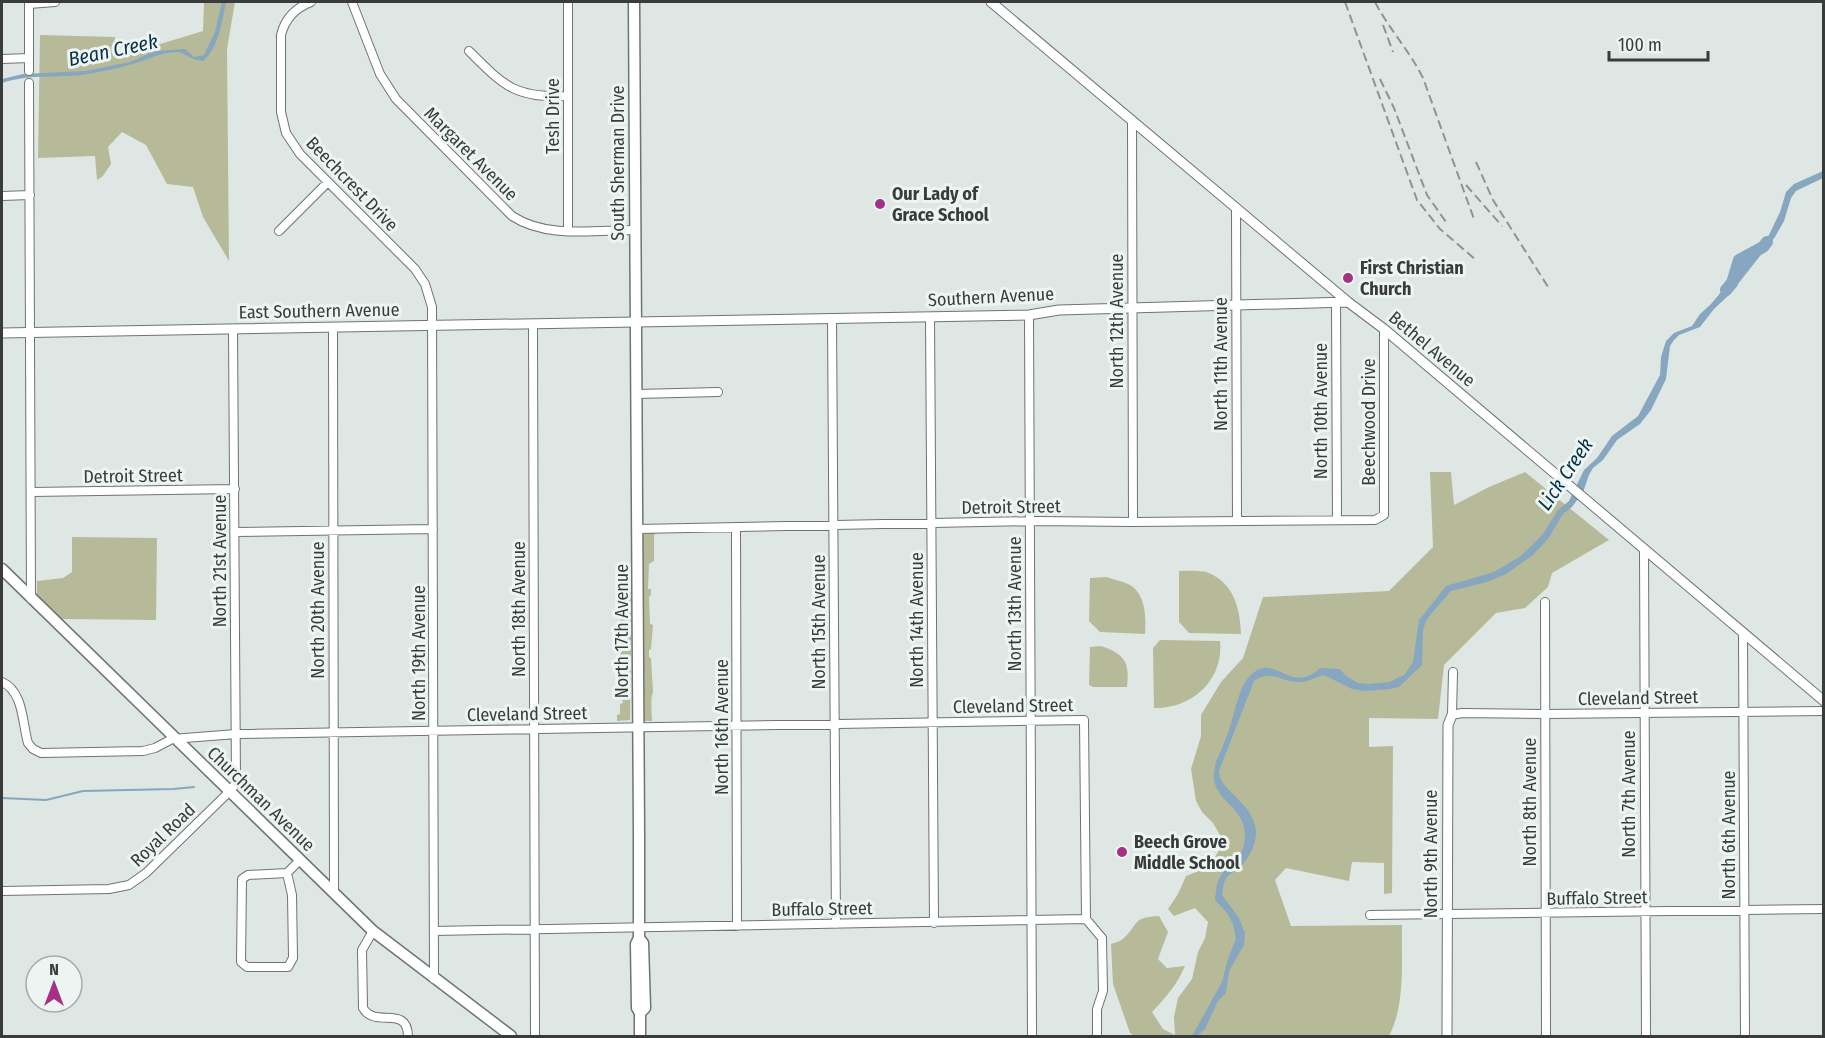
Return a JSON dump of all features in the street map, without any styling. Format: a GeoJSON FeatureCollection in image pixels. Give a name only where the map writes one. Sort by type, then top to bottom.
{"type":"FeatureCollection","features":[{"type":"Feature","properties":{"kind":"main road","name":"South Sherman Drive"},"geometry":{"type":"LineString","coordinates":[[634,2],[636,323]]}},
{"type":"Feature","properties":{"kind":"main road","name":"North 17th Avenue"},"geometry":{"type":"LineString","coordinates":[[636,323],[639,932],[643,943],[645,1001],[645,1008],[640,1013],[640,1036]]}},
{"type":"Feature","properties":{"kind":"main road","name":"Churchman Avenue"},"geometry":{"type":"LineString","coordinates":[[2,569],[373,931],[511,1036]]}},
{"type":"Feature","properties":{"kind":"street"},"geometry":{"type":"LineString","coordinates":[[29,71],[29,3],[55,2]]}},
{"type":"Feature","properties":{"kind":"street","name":"Beechcrest Drive"},"geometry":{"type":"LineString","coordinates":[[311,2],[302,5],[290,16],[282,29],[280,109],[286,133],[296,149],[419,274],[430,295],[432,326]]}},
{"type":"Feature","properties":{"kind":"street","name":"Margaret Avenue"},"geometry":{"type":"LineString","coordinates":[[352,2],[380,74],[392,94],[406,111],[512,216],[537,228],[568,231],[635,230]]}},
{"type":"Feature","properties":{"kind":"street","name":"Tesh Drive"},"geometry":{"type":"LineString","coordinates":[[568,2],[568,231]]}},
{"type":"Feature","properties":{"kind":"street","name":"Bethel Avenue"},"geometry":{"type":"LineString","coordinates":[[991,2],[1348,302],[1384,329],[1824,701]]}},
{"type":"Feature","properties":{"kind":"street"},"geometry":{"type":"LineString","coordinates":[[469,51],[494,76],[512,89],[539,96],[568,96]]}},
{"type":"Feature","properties":{"kind":"street"},"geometry":{"type":"LineString","coordinates":[[2,59],[29,58]]}},
{"type":"Feature","properties":{"kind":"street"},"geometry":{"type":"LineString","coordinates":[[29,82],[32,599]]}},
{"type":"Feature","properties":{"kind":"street","name":"North 12th Avenue"},"geometry":{"type":"LineString","coordinates":[[1132,120],[1133,522]]}},
{"type":"Feature","properties":{"kind":"street"},"geometry":{"type":"LineString","coordinates":[[279,231],[328,182]]}},
{"type":"Feature","properties":{"kind":"street"},"geometry":{"type":"LineString","coordinates":[[2,196],[30,195]]}},
{"type":"Feature","properties":{"kind":"street","name":"North 11th Avenue"},"geometry":{"type":"LineString","coordinates":[[1236,208],[1237,520]]}},
{"type":"Feature","properties":{"kind":"street","name":"North 10th Avenue"},"geometry":{"type":"LineString","coordinates":[[1336,302],[1337,520]]}},
{"type":"Feature","properties":{"kind":"street","name":"Southern Avenue"},"geometry":{"type":"LineString","coordinates":[[636,323],[1029,315],[1059,310],[1132,307],[1348,302]]}},
{"type":"Feature","properties":{"kind":"street","name":"North 13th Avenue"},"geometry":{"type":"LineString","coordinates":[[1029,315],[1032,1036]]}},
{"type":"Feature","properties":{"kind":"street","name":"North 14th Avenue"},"geometry":{"type":"LineString","coordinates":[[930,317],[934,923]]}},
{"type":"Feature","properties":{"kind":"street","name":"North 15th Avenue"},"geometry":{"type":"LineString","coordinates":[[832,319],[836,924]]}},
{"type":"Feature","properties":{"kind":"street","name":"East Southern Avenue"},"geometry":{"type":"LineString","coordinates":[[2,333],[636,323]]}},
{"type":"Feature","properties":{"kind":"street","name":"North 18th Avenue"},"geometry":{"type":"LineString","coordinates":[[533,325],[535,1036]]}},
{"type":"Feature","properties":{"kind":"street","name":"North 19th Avenue"},"geometry":{"type":"LineString","coordinates":[[432,326],[434,979]]}},
{"type":"Feature","properties":{"kind":"street","name":"North 20th Avenue"},"geometry":{"type":"LineString","coordinates":[[333,328],[334,892]]}},
{"type":"Feature","properties":{"kind":"street","name":"North 21st Avenue"},"geometry":{"type":"LineString","coordinates":[[230,791],[236,783],[237,776],[234,726],[233,329]]}},
{"type":"Feature","properties":{"kind":"street","name":"Beechwood Drive"},"geometry":{"type":"LineString","coordinates":[[1384,329],[1384,515]]}},
{"type":"Feature","properties":{"kind":"street"},"geometry":{"type":"LineString","coordinates":[[637,394],[718,392]]}},
{"type":"Feature","properties":{"kind":"street","name":"Detroit Street"},"geometry":{"type":"LineString","coordinates":[[31,492],[235,489]]}},
{"type":"Feature","properties":{"kind":"street","name":"Detroit Street"},"geometry":{"type":"LineString","coordinates":[[638,529],[1030,521],[1375,520],[1384,515]]}},
{"type":"Feature","properties":{"kind":"street","name":"North 16th Avenue"},"geometry":{"type":"LineString","coordinates":[[735,528],[737,926]]}},
{"type":"Feature","properties":{"kind":"street"},"geometry":{"type":"LineString","coordinates":[[235,532],[433,529]]}},
{"type":"Feature","properties":{"kind":"street","name":"North 7th Avenue"},"geometry":{"type":"LineString","coordinates":[[1644,551],[1646,1036]]}},
{"type":"Feature","properties":{"kind":"street","name":"North 8th Avenue"},"geometry":{"type":"LineString","coordinates":[[1545,602],[1546,1036]]}},
{"type":"Feature","properties":{"kind":"street","name":"North 6th Avenue"},"geometry":{"type":"LineString","coordinates":[[1743,634],[1745,1036]]}},
{"type":"Feature","properties":{"kind":"street","name":"North 9th Avenue"},"geometry":{"type":"LineString","coordinates":[[1446,1036],[1448,722],[1452,715],[1453,672]]}},
{"type":"Feature","properties":{"kind":"street","name":"Cleveland Street"},"geometry":{"type":"LineString","coordinates":[[2,682],[17,696],[28,743],[39,752],[143,751],[175,739],[236,734],[1084,720],[1086,919]]}},
{"type":"Feature","properties":{"kind":"street","name":"Cleveland Street"},"geometry":{"type":"LineString","coordinates":[[1452,715],[1462,713],[1824,711]]}},
{"type":"Feature","properties":{"kind":"street","name":"Royal Road"},"geometry":{"type":"LineString","coordinates":[[2,891],[108,889],[129,885],[146,873],[230,791]]}},
{"type":"Feature","properties":{"kind":"street"},"geometry":{"type":"LineString","coordinates":[[287,873],[292,895],[293,958],[288,967],[247,967],[241,962],[242,879],[248,875],[287,873],[300,860]]}},
{"type":"Feature","properties":{"kind":"street","name":"Buffalo Street"},"geometry":{"type":"LineString","coordinates":[[1370,915],[1824,909]]}},
{"type":"Feature","properties":{"kind":"street"},"geometry":{"type":"LineString","coordinates":[[1086,919],[1102,938],[1103,991],[1097,1009],[1097,1036]]}},
{"type":"Feature","properties":{"kind":"street","name":"Buffalo Street"},"geometry":{"type":"LineString","coordinates":[[434,931],[535,929],[639,932],[737,926],[1086,919]]}},
{"type":"Feature","properties":{"kind":"street"},"geometry":{"type":"LineString","coordinates":[[373,931],[362,950],[363,1008],[374,1018],[400,1020],[407,1027],[408,1036]]}},
{"type":"Feature","properties":{"kind":"green space"},"geometry":{"type":"Polygon","coordinates":[[[204,2],[235,2],[227,49],[229,261],[203,217],[193,187],[167,184],[146,145],[122,132],[108,147],[111,164],[103,176],[97,180],[95,156],[38,158],[40,35],[115,37],[114,52],[137,51],[203,31],[204,2]]]}},
{"type":"Feature","properties":{"kind":"green space"},"geometry":{"type":"Polygon","coordinates":[[[1430,472],[1451,472],[1454,505],[1525,472],[1609,540],[1552,573],[1548,587],[1525,608],[1496,613],[1444,665],[1438,719],[1369,718],[1369,747],[1393,746],[1392,893],[1384,894],[1384,863],[1352,862],[1349,881],[1286,868],[1275,880],[1291,926],[1402,925],[1400,996],[1389,1036],[1134,1036],[1130,1033],[1113,984],[1111,944],[1123,939],[1140,920],[1159,916],[1168,932],[1158,959],[1167,968],[1185,966],[1175,985],[1152,1012],[1163,1029],[1175,1035],[1174,1017],[1178,998],[1192,979],[1198,952],[1205,938],[1208,922],[1195,908],[1174,916],[1168,909],[1186,876],[1209,867],[1224,842],[1196,801],[1191,769],[1201,736],[1201,715],[1221,682],[1243,658],[1263,597],[1389,591],[1433,547],[1430,472]]]}},
{"type":"Feature","properties":{"kind":"green space"},"geometry":{"type":"Polygon","coordinates":[[[650,531],[656,532],[654,561],[649,564],[648,589],[651,589],[650,624],[653,625],[649,657],[651,658],[653,692],[652,721],[645,721],[642,718],[641,536],[650,531]]]}},
{"type":"Feature","properties":{"kind":"green space"},"geometry":{"type":"Polygon","coordinates":[[[72,537],[157,538],[156,620],[62,619],[37,600],[37,581],[63,578],[72,572],[72,537]]]}},
{"type":"Feature","properties":{"kind":"green space"},"geometry":{"type":"Polygon","coordinates":[[[1179,571],[1209,573],[1230,590],[1237,606],[1241,634],[1189,633],[1179,622],[1179,571]]]}},
{"type":"Feature","properties":{"kind":"green space"},"geometry":{"type":"Polygon","coordinates":[[[1107,577],[1130,585],[1139,594],[1145,614],[1145,634],[1100,632],[1089,621],[1090,578],[1107,577]]]}},
{"type":"Feature","properties":{"kind":"green space"},"geometry":{"type":"Polygon","coordinates":[[[621,587],[632,587],[630,720],[617,721],[620,704],[623,703],[620,697],[621,587]]]}},
{"type":"Feature","properties":{"kind":"green space"},"geometry":{"type":"Polygon","coordinates":[[[1160,640],[1220,641],[1220,655],[1217,668],[1203,690],[1193,698],[1181,703],[1154,708],[1153,648],[1160,640]]]}},
{"type":"Feature","properties":{"kind":"green space"},"geometry":{"type":"Polygon","coordinates":[[[1101,646],[1116,652],[1124,660],[1128,672],[1127,687],[1089,685],[1090,647],[1101,646]]]}},
{"type":"Feature","properties":{"kind":"water","name":"Bean Creek"},"geometry":{"type":"Polygon","coordinates":[[[222,2],[226,2],[219,34],[213,49],[203,61],[178,52],[171,52],[88,74],[24,78],[2,83],[2,79],[23,74],[85,71],[130,62],[155,51],[185,49],[194,57],[204,55],[215,32],[222,2]]]}},
{"type":"Feature","properties":{"kind":"water","name":"Lick Creek"},"geometry":{"type":"Polygon","coordinates":[[[1823,171],[1823,178],[1796,191],[1775,237],[1730,294],[1700,327],[1679,335],[1674,340],[1670,346],[1666,379],[1651,410],[1640,424],[1617,440],[1603,460],[1593,468],[1583,492],[1572,507],[1563,514],[1548,539],[1533,555],[1506,574],[1487,582],[1451,591],[1430,615],[1423,630],[1422,665],[1399,687],[1364,691],[1352,689],[1324,675],[1303,682],[1271,676],[1260,677],[1254,681],[1219,771],[1224,785],[1249,813],[1256,832],[1251,852],[1242,865],[1227,877],[1222,895],[1239,918],[1245,933],[1244,945],[1229,971],[1226,993],[1218,1001],[1205,1029],[1197,1036],[1192,1036],[1222,982],[1236,939],[1233,924],[1215,900],[1220,877],[1240,855],[1244,843],[1244,826],[1237,813],[1218,791],[1214,775],[1216,761],[1245,682],[1258,670],[1267,668],[1300,678],[1309,676],[1320,668],[1340,669],[1346,676],[1358,683],[1369,684],[1389,682],[1404,675],[1413,662],[1419,620],[1446,586],[1494,572],[1521,556],[1543,534],[1558,510],[1569,501],[1584,470],[1597,458],[1612,436],[1638,416],[1660,375],[1661,357],[1666,341],[1674,333],[1692,326],[1769,235],[1786,192],[1794,184],[1823,171]]]}},
{"type":"Feature","properties":{"kind":"waterway","name":"Lick Creek"},"geometry":{"type":"LineString","coordinates":[[1726,290],[1732,283],[1739,260],[1763,247],[1767,242]]}},
{"type":"Feature","properties":{"kind":"waterway"},"geometry":{"type":"LineString","coordinates":[[2,798],[46,800],[83,791],[194,787]]}},
{"type":"Feature","properties":{"kind":"railway"},"geometry":{"type":"LineString","coordinates":[[1345,2],[1417,200],[1440,229],[1476,260]]}},
{"type":"Feature","properties":{"kind":"railway"},"geometry":{"type":"LineString","coordinates":[[1375,2],[1423,78],[1474,219]]}},
{"type":"Feature","properties":{"kind":"railway"},"geometry":{"type":"LineString","coordinates":[[1383,25],[1393,52]]}},
{"type":"Feature","properties":{"kind":"railway"},"geometry":{"type":"LineString","coordinates":[[1380,79],[1394,108],[1427,195],[1446,222]]}},
{"type":"Feature","properties":{"kind":"railway"},"geometry":{"type":"LineString","coordinates":[[1476,162],[1493,200],[1550,290]]}},
{"type":"Feature","properties":{"kind":"railway"},"geometry":{"type":"LineString","coordinates":[[1466,185],[1502,226]]}},
{"type":"Feature","properties":{"kind":"place","name":"Our Lady of Grace School"},"geometry":{"type":"Point","coordinates":[880,204]}},
{"type":"Feature","properties":{"kind":"place","name":"First Christian Church"},"geometry":{"type":"Point","coordinates":[1348,278]}},
{"type":"Feature","properties":{"kind":"place","name":"Beech Grove Middle School"},"geometry":{"type":"Point","coordinates":[1122,852]}}]}
